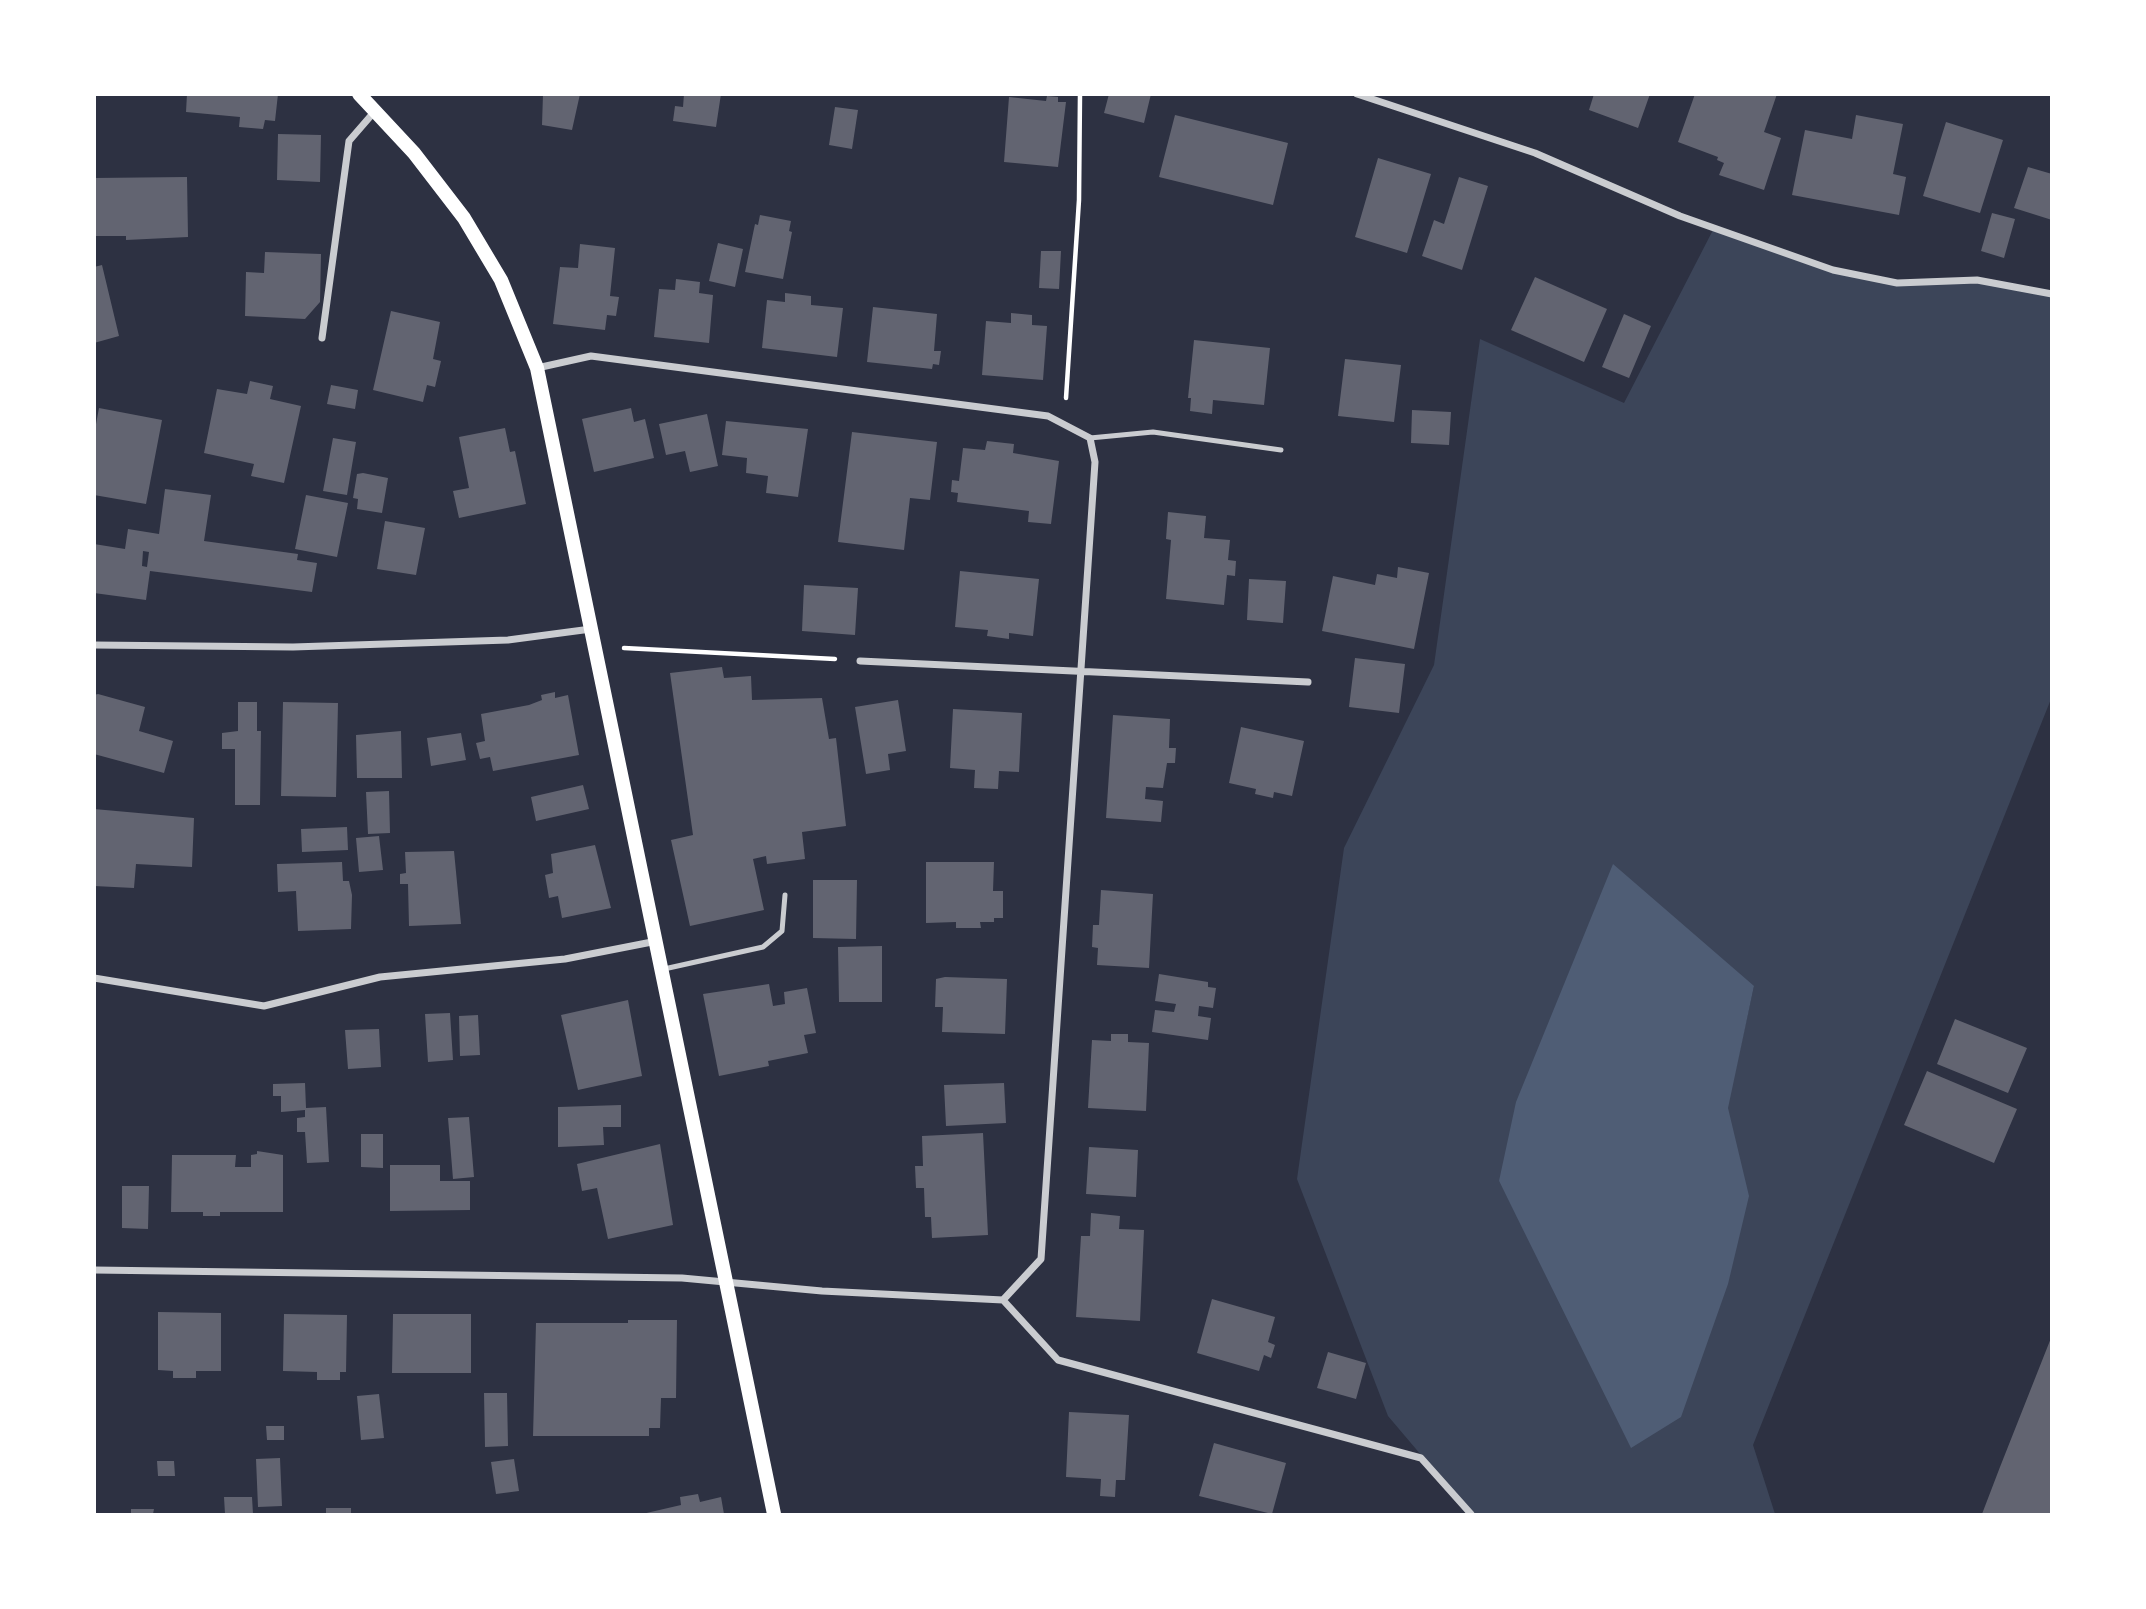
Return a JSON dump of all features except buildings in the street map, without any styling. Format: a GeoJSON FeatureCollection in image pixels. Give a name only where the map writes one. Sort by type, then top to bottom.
{"type":"FeatureCollection","features":[{"type":"Feature","properties":{"kind":"main road"},"geometry":{"type":"LineString","coordinates":[[359,94],[414,153],[464,218],[501,280],[537,368],[664,968],[774,1514]]}},
{"type":"Feature","properties":{"kind":"street"},"geometry":{"type":"LineString","coordinates":[[1357,94],[1535,153],[1680,216],[1833,270],[1897,283],[1977,280],[2052,294]]}},
{"type":"Feature","properties":{"kind":"street"},"geometry":{"type":"LineString","coordinates":[[322,338],[349,141],[375,111]]}},
{"type":"Feature","properties":{"kind":"street"},"geometry":{"type":"LineString","coordinates":[[537,368],[591,356],[1048,416],[1090,438],[1096,462],[1041,1259],[1003,1300]]}},
{"type":"Feature","properties":{"kind":"street"},"geometry":{"type":"LineString","coordinates":[[94,645],[307,647],[509,640],[591,629]]}},
{"type":"Feature","properties":{"kind":"street"},"geometry":{"type":"LineString","coordinates":[[860,661],[1081,669],[1308,682]]}},
{"type":"Feature","properties":{"kind":"street"},"geometry":{"type":"LineString","coordinates":[[94,978],[264,1006],[380,977],[565,959],[658,941]]}},
{"type":"Feature","properties":{"kind":"street"},"geometry":{"type":"LineString","coordinates":[[94,1270],[681,1278],[1003,1300],[1058,1360],[1421,1458],[1471,1514]]}},
{"type":"Feature","properties":{"kind":"lane"},"geometry":{"type":"LineString","coordinates":[[1090,438],[1153,432],[1282,450]]}},
{"type":"Feature","properties":{"kind":"lane"},"geometry":{"type":"LineString","coordinates":[[664,968],[763,947],[782,931],[785,895]]}},
{"type":"Feature","properties":{"kind":"path"},"geometry":{"type":"LineString","coordinates":[[1065,424],[1079,200],[1080,94]]}},
{"type":"Feature","properties":{"kind":"path"},"geometry":{"type":"LineString","coordinates":[[595,649],[671,649],[860,661]]}},
{"type":"Feature","properties":{"kind":"shaded area"},"geometry":{"type":"Polygon","coordinates":[[[1714,228],[1833,270],[1897,283],[1977,280],[2051,294],[2051,699],[1753,1445],[1775,1514],[1471,1514],[1388,1416],[1297,1179],[1344,848],[1434,665],[1480,339],[1624,403],[1714,228]],[[1754,986],[1499,1181],[1564,1308],[1727,1108],[1754,986]]]}},
{"type":"Feature","properties":{"kind":"shaded area"},"geometry":{"type":"Polygon","coordinates":[[[1613,864],[1754,986],[1728,1108],[1749,1196],[1728,1284],[1681,1417],[1631,1448],[1499,1181],[1516,1102],[1613,864]]]}}]}
